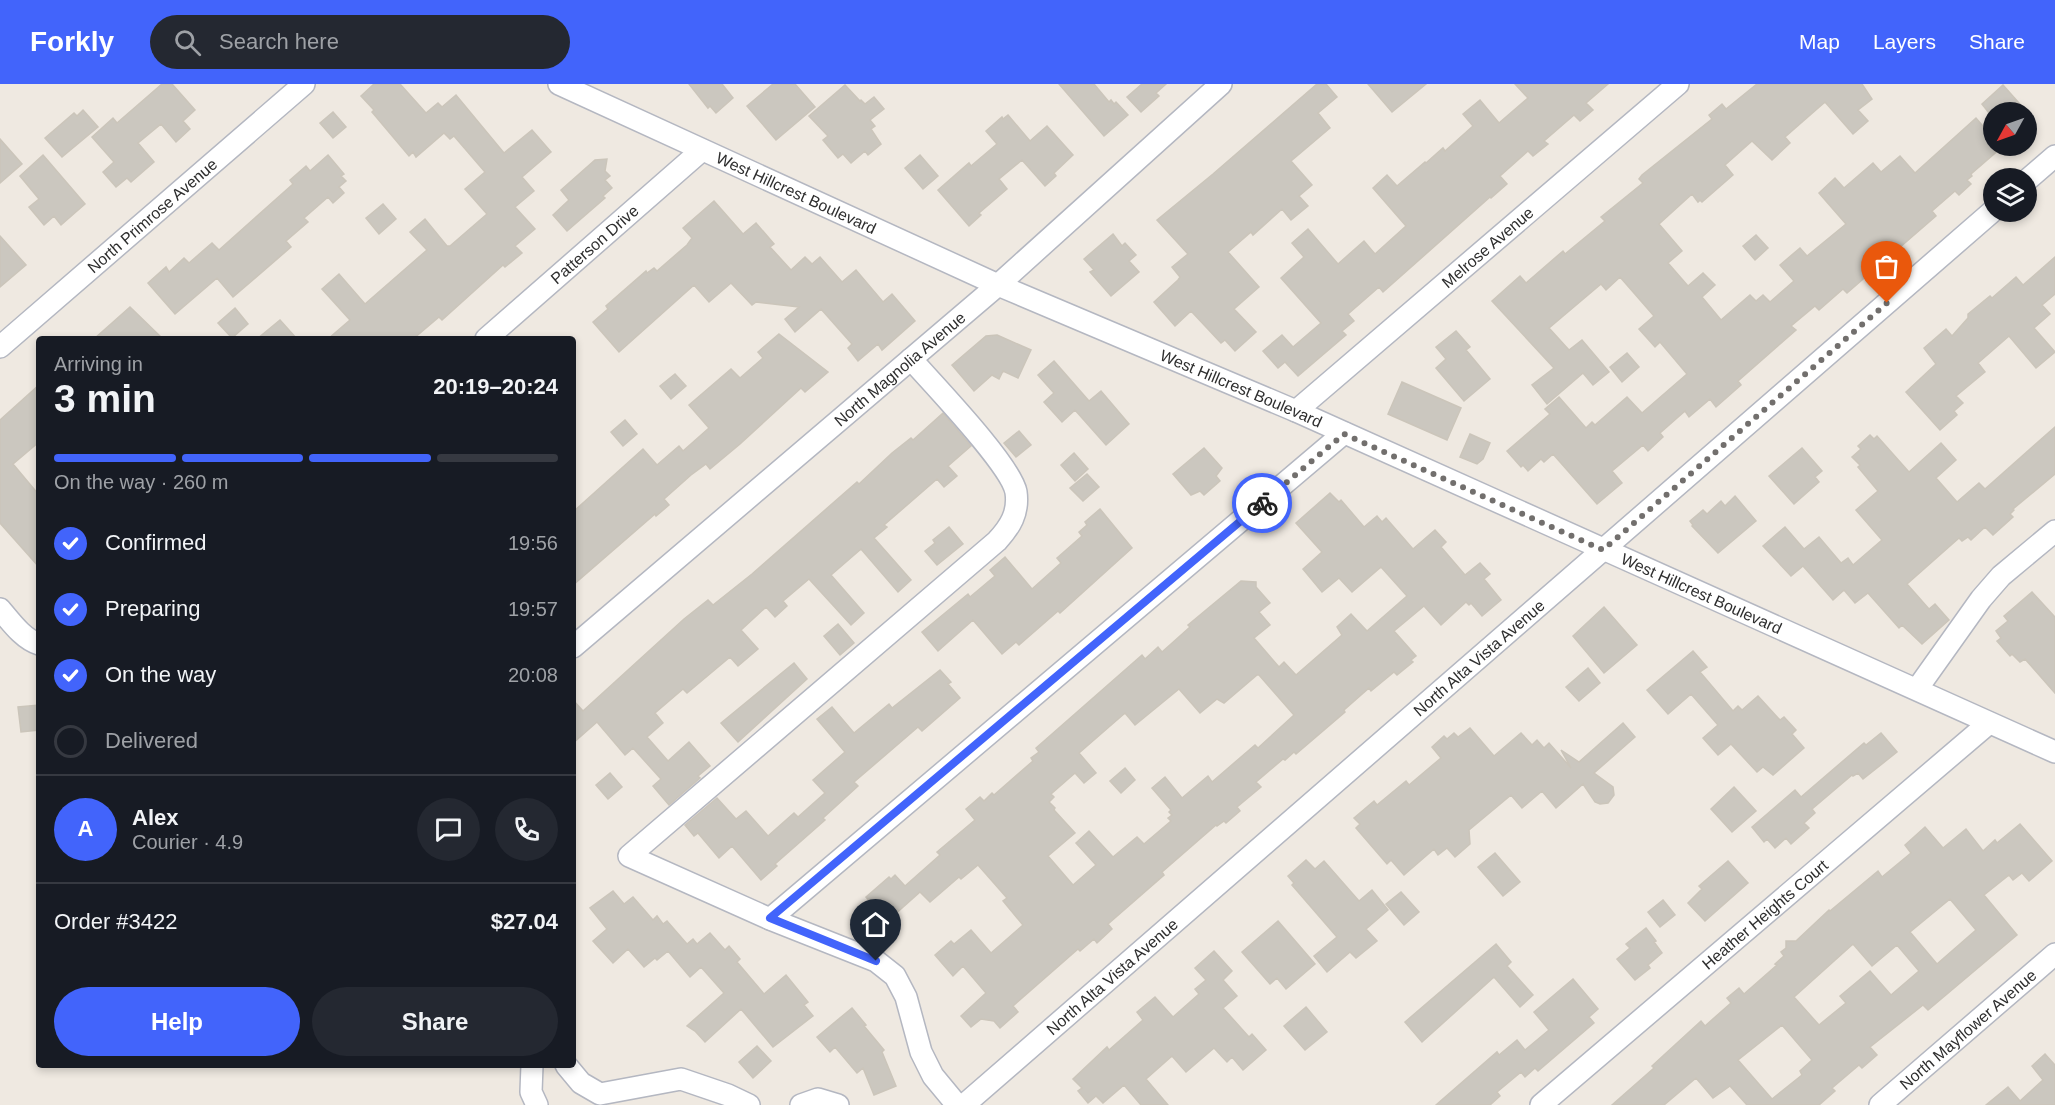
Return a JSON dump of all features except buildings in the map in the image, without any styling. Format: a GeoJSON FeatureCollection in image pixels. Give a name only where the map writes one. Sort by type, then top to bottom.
{"type":"FeatureCollection","features":[{"type":"Feature","properties":{"kind":"street","name":"North Primrose Avenue"},"geometry":{"type":"LineString","coordinates":[[0,347],[304,84]]}},
{"type":"Feature","properties":{"kind":"street","name":"West Hillcrest Boulevard"},"geometry":{"type":"LineString","coordinates":[[559,84],[999,285],[1296,411],[1603,550],[1917,688],[2055,752]]}},
{"type":"Feature","properties":{"kind":"street","name":"North Magnolia Avenue"},"geometry":{"type":"LineString","coordinates":[[576,644],[999,285],[1221,84]]}},
{"type":"Feature","properties":{"kind":"street","name":"Melrose Avenue"},"geometry":{"type":"LineString","coordinates":[[1296,411],[1678,84]]}},
{"type":"Feature","properties":{"kind":"street","name":"Patterson Drive"},"geometry":{"type":"LineString","coordinates":[[489,336],[702,150]]}},
{"type":"Feature","properties":{"kind":"street"},"geometry":{"type":"LineString","coordinates":[[2037,172],[2055,156]]}},
{"type":"Feature","properties":{"kind":"street","name":"North Alta Vista Avenue"},"geometry":{"type":"LineString","coordinates":[[964,1105],[1983,220]]}},
{"type":"Feature","properties":{"kind":"street"},"geometry":{"type":"LineString","coordinates":[[911,359],[992,453],[1007,474],[1016,491],[1016,513],[1010,527],[988,549],[629,856],[770,918],[876,961],[895,976],[906,997],[921,1052],[933,1076],[957,1105]]}},
{"type":"Feature","properties":{"kind":"street"},"geometry":{"type":"LineString","coordinates":[[770,918],[1344,434]]}},
{"type":"Feature","properties":{"kind":"street"},"geometry":{"type":"LineString","coordinates":[[1917,688],[1980,599],[2001,576],[2055,531]]}},
{"type":"Feature","properties":{"kind":"street"},"geometry":{"type":"LineString","coordinates":[[0,609],[16,628],[36,643]]}},
{"type":"Feature","properties":{"kind":"street","name":"Heather Heights Court"},"geometry":{"type":"LineString","coordinates":[[1541,1105],[1989,723]]}},
{"type":"Feature","properties":{"kind":"street","name":"North Mayflower Avenue"},"geometry":{"type":"LineString","coordinates":[[1880,1105],[2055,954]]}},
{"type":"Feature","properties":{"kind":"street"},"geometry":{"type":"LineString","coordinates":[[532,1068],[531,1092],[537,1105]]}},
{"type":"Feature","properties":{"kind":"street"},"geometry":{"type":"LineString","coordinates":[[568,1068],[581,1083],[600,1095],[681,1078],[749,1105]]}},
{"type":"Feature","properties":{"kind":"street"},"geometry":{"type":"LineString","coordinates":[[801,1105],[818,1099],[838,1105]]}},
{"type":"Feature","properties":{"kind":"way so far"},"geometry":{"type":"LineString","coordinates":[[1262,503],[1344,434],[1603,550],[1887,303]]}},
{"type":"Feature","properties":{"kind":"route"},"geometry":{"type":"LineString","coordinates":[[876,961],[770,918],[1262,503]]}}]}
